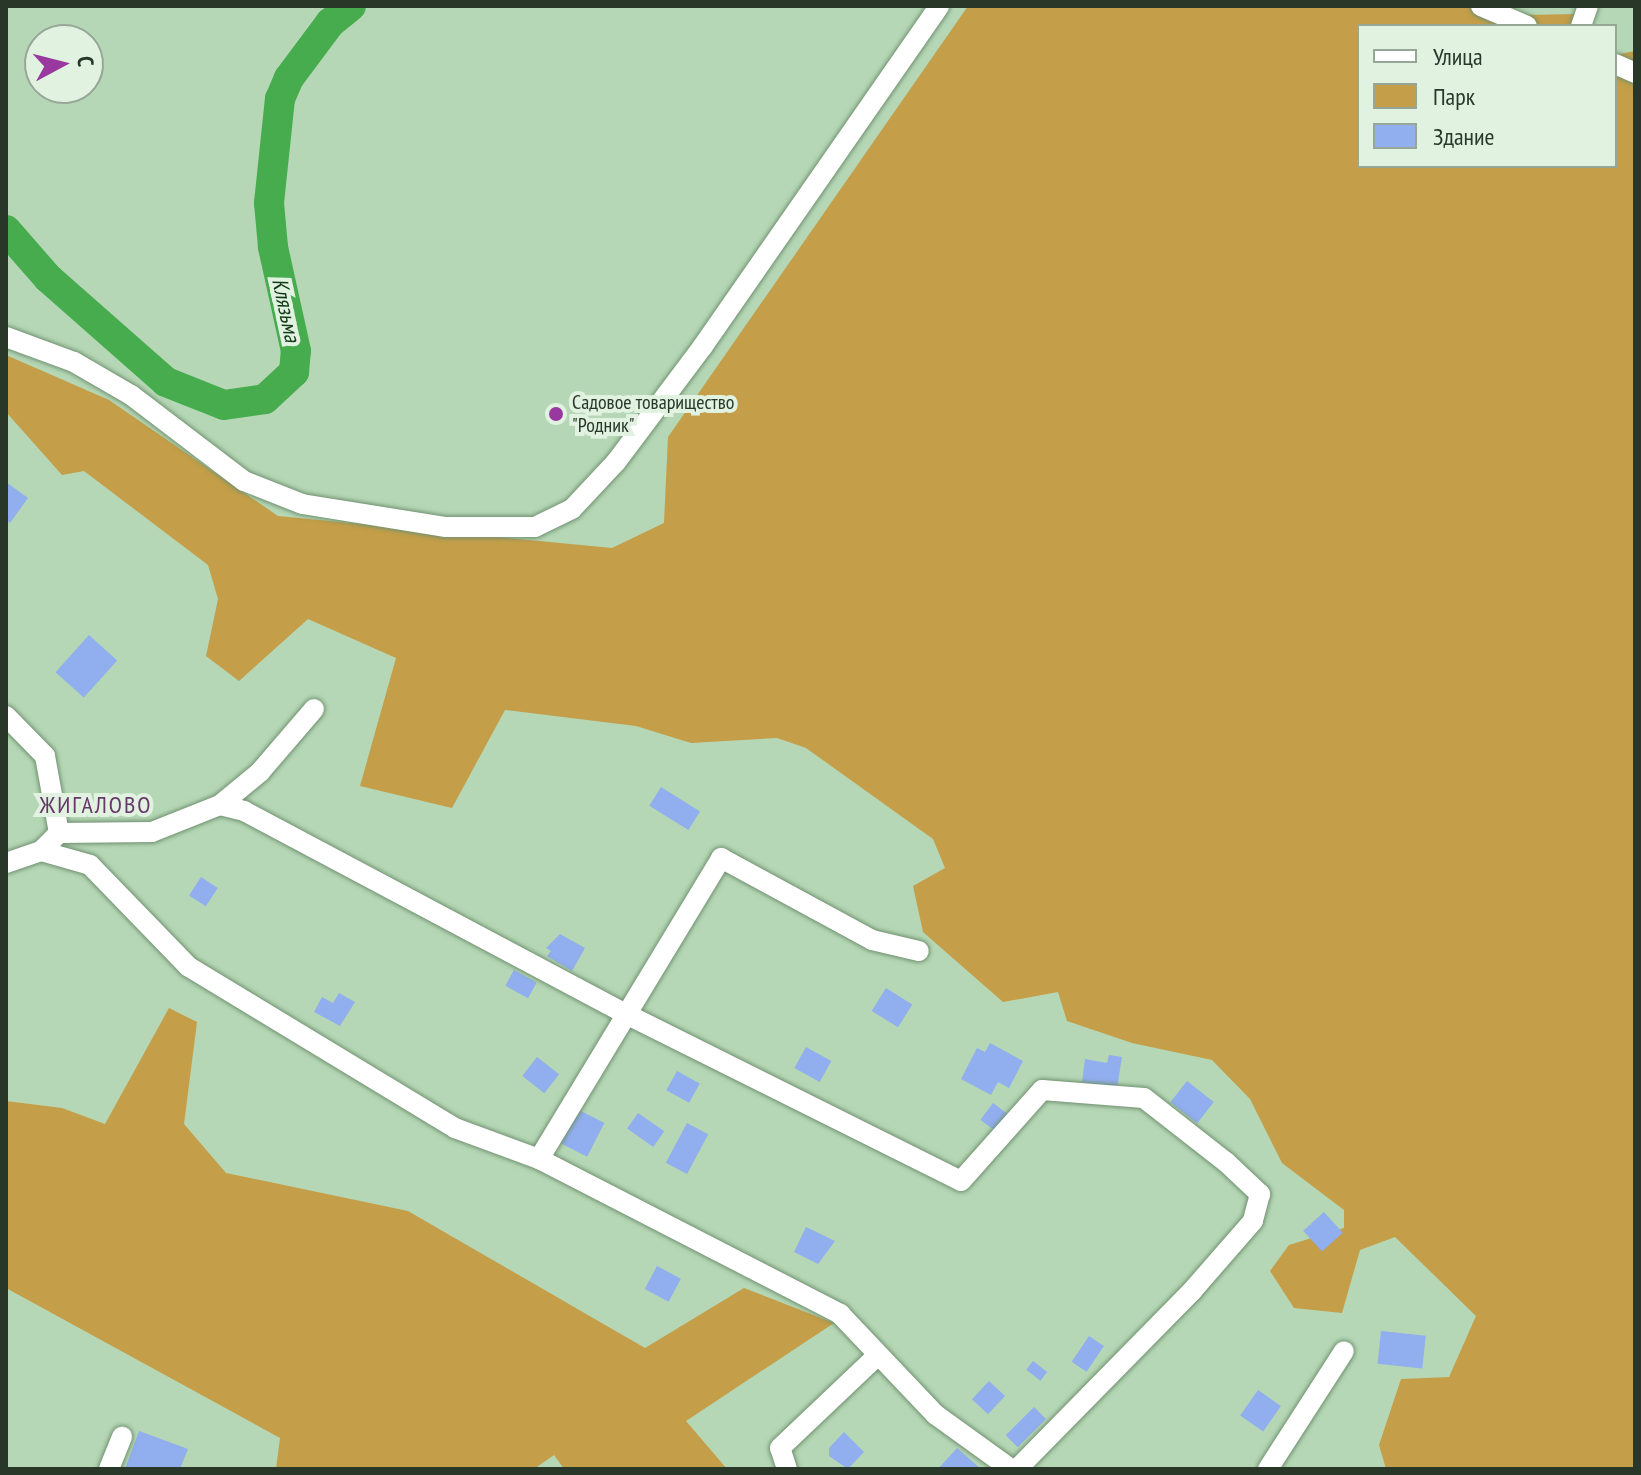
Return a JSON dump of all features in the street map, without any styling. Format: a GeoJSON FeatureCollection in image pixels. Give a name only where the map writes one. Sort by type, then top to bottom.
{"type":"FeatureCollection","features":[{"type":"Feature","properties":{"kind":"street"},"geometry":{"type":"LineString","coordinates":[[6,337],[74,362],[131,395],[244,481],[302,504],[446,527],[535,527],[572,509],[616,462],[703,346],[939,6]]}},
{"type":"Feature","properties":{"kind":"street"},"geometry":{"type":"LineString","coordinates":[[1481,6],[1522,24]]}},
{"type":"Feature","properties":{"kind":"street"},"geometry":{"type":"LineString","coordinates":[[6,863],[41,851],[59,833],[152,832],[220,805],[260,772],[314,709]]}},
{"type":"Feature","properties":{"kind":"street"},"geometry":{"type":"LineString","coordinates":[[6,716],[45,756],[59,833]]}},
{"type":"Feature","properties":{"kind":"street"},"geometry":{"type":"LineString","coordinates":[[220,805],[244,811],[626,1014],[961,1181],[1042,1090],[1144,1098],[1260,1194],[1253,1221],[1192,1291],[1017,1469]]}},
{"type":"Feature","properties":{"kind":"street"},"geometry":{"type":"LineString","coordinates":[[41,851],[90,865],[189,967],[455,1128],[539,1159],[840,1314],[936,1415],[1011,1469]]}},
{"type":"Feature","properties":{"kind":"street"},"geometry":{"type":"LineString","coordinates":[[539,1159],[721,858],[872,940],[919,951]]}},
{"type":"Feature","properties":{"kind":"street"},"geometry":{"type":"LineString","coordinates":[[1268,1469],[1344,1351]]}},
{"type":"Feature","properties":{"kind":"street"},"geometry":{"type":"LineString","coordinates":[[787,1469],[780,1448],[878,1355]]}},
{"type":"Feature","properties":{"kind":"street"},"geometry":{"type":"LineString","coordinates":[[109,1469],[122,1437]]}},
{"type":"Feature","properties":{"kind":"green space"},"geometry":{"type":"Polygon","coordinates":[[[968,6],[1510,6],[1518,15],[1578,14],[1586,24],[1357,24],[1357,168],[1617,168],[1617,55],[1635,51],[1635,1469],[1386,1469],[1379,1445],[1401,1379],[1449,1377],[1476,1316],[1395,1237],[1360,1250],[1342,1313],[1294,1308],[1270,1271],[1289,1245],[1344,1228],[1344,1210],[1282,1163],[1250,1099],[1212,1060],[1132,1043],[1067,1021],[1058,992],[1003,1002],[923,932],[913,886],[945,868],[933,839],[806,748],[777,738],[691,743],[636,726],[505,710],[452,808],[360,786],[396,658],[308,619],[239,681],[206,656],[218,599],[208,565],[84,471],[62,475],[6,412],[6,355],[109,400],[278,516],[612,548],[664,523],[668,437],[968,6]]]}},
{"type":"Feature","properties":{"kind":"green space"},"geometry":{"type":"Polygon","coordinates":[[[169,1008],[197,1022],[184,1124],[226,1173],[408,1211],[645,1348],[744,1288],[834,1323],[686,1421],[727,1469],[564,1469],[554,1455],[534,1469],[276,1469],[280,1438],[6,1288],[6,1101],[62,1108],[105,1124],[169,1008]]]}},
{"type":"Feature","properties":{"kind":"building"},"geometry":{"type":"Polygon","coordinates":[[[6,482],[28,498],[10,523],[6,520],[6,482]]]}},
{"type":"Feature","properties":{"kind":"building"},"geometry":{"type":"Polygon","coordinates":[[[89,635],[117,660],[84,698],[56,672],[89,635]]]}},
{"type":"Feature","properties":{"kind":"building"},"geometry":{"type":"Polygon","coordinates":[[[661,787],[700,811],[688,830],[649,806],[661,787]]]}},
{"type":"Feature","properties":{"kind":"building"},"geometry":{"type":"Polygon","coordinates":[[[201,877],[218,888],[206,906],[189,895],[201,877]]]}},
{"type":"Feature","properties":{"kind":"building"},"geometry":{"type":"Polygon","coordinates":[[[560,934],[585,948],[572,971],[547,956],[551,951],[546,948],[560,934]]]}},
{"type":"Feature","properties":{"kind":"building"},"geometry":{"type":"Polygon","coordinates":[[[514,970],[537,983],[528,998],[505,986],[514,970]]]}},
{"type":"Feature","properties":{"kind":"building"},"geometry":{"type":"Polygon","coordinates":[[[886,988],[912,1004],[898,1027],[872,1011],[886,988]]]}},
{"type":"Feature","properties":{"kind":"building"},"geometry":{"type":"Polygon","coordinates":[[[339,993],[355,1002],[340,1026],[314,1012],[322,997],[333,1003],[339,993]]]}},
{"type":"Feature","properties":{"kind":"building"},"geometry":{"type":"Polygon","coordinates":[[[990,1043],[1023,1061],[1009,1088],[998,1082],[991,1095],[961,1079],[977,1048],[985,1052],[990,1043]]]}},
{"type":"Feature","properties":{"kind":"building"},"geometry":{"type":"Polygon","coordinates":[[[806,1047],[831,1061],[820,1082],[794,1068],[806,1047]]]}},
{"type":"Feature","properties":{"kind":"building"},"geometry":{"type":"Polygon","coordinates":[[[1109,1055],[1122,1057],[1117,1088],[1082,1082],[1085,1059],[1107,1063],[1109,1055]]]}},
{"type":"Feature","properties":{"kind":"building"},"geometry":{"type":"Polygon","coordinates":[[[537,1057],[559,1074],[544,1093],[522,1076],[537,1057]]]}},
{"type":"Feature","properties":{"kind":"building"},"geometry":{"type":"Polygon","coordinates":[[[677,1071],[700,1084],[689,1103],[666,1090],[677,1071]]]}},
{"type":"Feature","properties":{"kind":"building"},"geometry":{"type":"Polygon","coordinates":[[[1187,1081],[1214,1102],[1197,1123],[1170,1102],[1187,1081]]]}},
{"type":"Feature","properties":{"kind":"building"},"geometry":{"type":"Polygon","coordinates":[[[993,1103],[1009,1115],[996,1132],[980,1120],[993,1103]]]}},
{"type":"Feature","properties":{"kind":"building"},"geometry":{"type":"Polygon","coordinates":[[[575,1108],[604,1123],[587,1157],[558,1142],[575,1108]]]}},
{"type":"Feature","properties":{"kind":"building"},"geometry":{"type":"Polygon","coordinates":[[[638,1113],[664,1131],[653,1147],[627,1129],[638,1113]]]}},
{"type":"Feature","properties":{"kind":"building"},"geometry":{"type":"Polygon","coordinates":[[[687,1123],[708,1134],[687,1174],[666,1163],[687,1123]]]}},
{"type":"Feature","properties":{"kind":"building"},"geometry":{"type":"Polygon","coordinates":[[[1324,1212],[1343,1233],[1322,1252],[1303,1231],[1324,1212]]]}},
{"type":"Feature","properties":{"kind":"building"},"geometry":{"type":"Polygon","coordinates":[[[806,1227],[835,1241],[818,1264],[794,1252],[806,1227]]]}},
{"type":"Feature","properties":{"kind":"building"},"geometry":{"type":"Polygon","coordinates":[[[657,1266],[681,1279],[669,1302],[645,1289],[657,1266]]]}},
{"type":"Feature","properties":{"kind":"building"},"geometry":{"type":"Polygon","coordinates":[[[1381,1331],[1426,1336],[1422,1369],[1378,1364],[1381,1331]]]}},
{"type":"Feature","properties":{"kind":"building"},"geometry":{"type":"Polygon","coordinates":[[[1089,1336],[1104,1346],[1087,1372],[1072,1362],[1089,1336]]]}},
{"type":"Feature","properties":{"kind":"building"},"geometry":{"type":"Polygon","coordinates":[[[1033,1361],[1047,1372],[1040,1381],[1026,1370],[1033,1361]]]}},
{"type":"Feature","properties":{"kind":"building"},"geometry":{"type":"Polygon","coordinates":[[[989,1381],[1005,1396],[988,1414],[972,1399],[989,1381]]]}},
{"type":"Feature","properties":{"kind":"building"},"geometry":{"type":"Polygon","coordinates":[[[1258,1390],[1281,1406],[1263,1431],[1240,1415],[1258,1390]]]}},
{"type":"Feature","properties":{"kind":"building"},"geometry":{"type":"Polygon","coordinates":[[[1034,1407],[1046,1419],[1018,1447],[1006,1435],[1034,1407]]]}},
{"type":"Feature","properties":{"kind":"building"},"geometry":{"type":"Polygon","coordinates":[[[139,1431],[188,1449],[180,1469],[125,1469],[139,1431]]]}},
{"type":"Feature","properties":{"kind":"building"},"geometry":{"type":"Polygon","coordinates":[[[844,1432],[864,1452],[848,1469],[829,1456],[829,1448],[844,1432]]]}},
{"type":"Feature","properties":{"kind":"building"},"geometry":{"type":"Polygon","coordinates":[[[957,1448],[981,1469],[938,1469],[957,1448]]]}},
{"type":"Feature","properties":{"kind":"waterway","name":"Клязьма"},"geometry":{"type":"LineString","coordinates":[[6,230],[48,278],[166,382],[224,405],[265,399],[294,372],[296,351],[273,247],[269,203],[280,99],[289,78],[330,23],[351,6]]}},
{"type":"Feature","properties":{"kind":"place","name":"Садовое товарищество \"Родник\""},"geometry":{"type":"Point","coordinates":[556,414]}},
{"type":"Feature","properties":{"kind":"district","name":"ЖИГАЛОВО"},"geometry":{"type":"Point","coordinates":[96,805]}}]}
